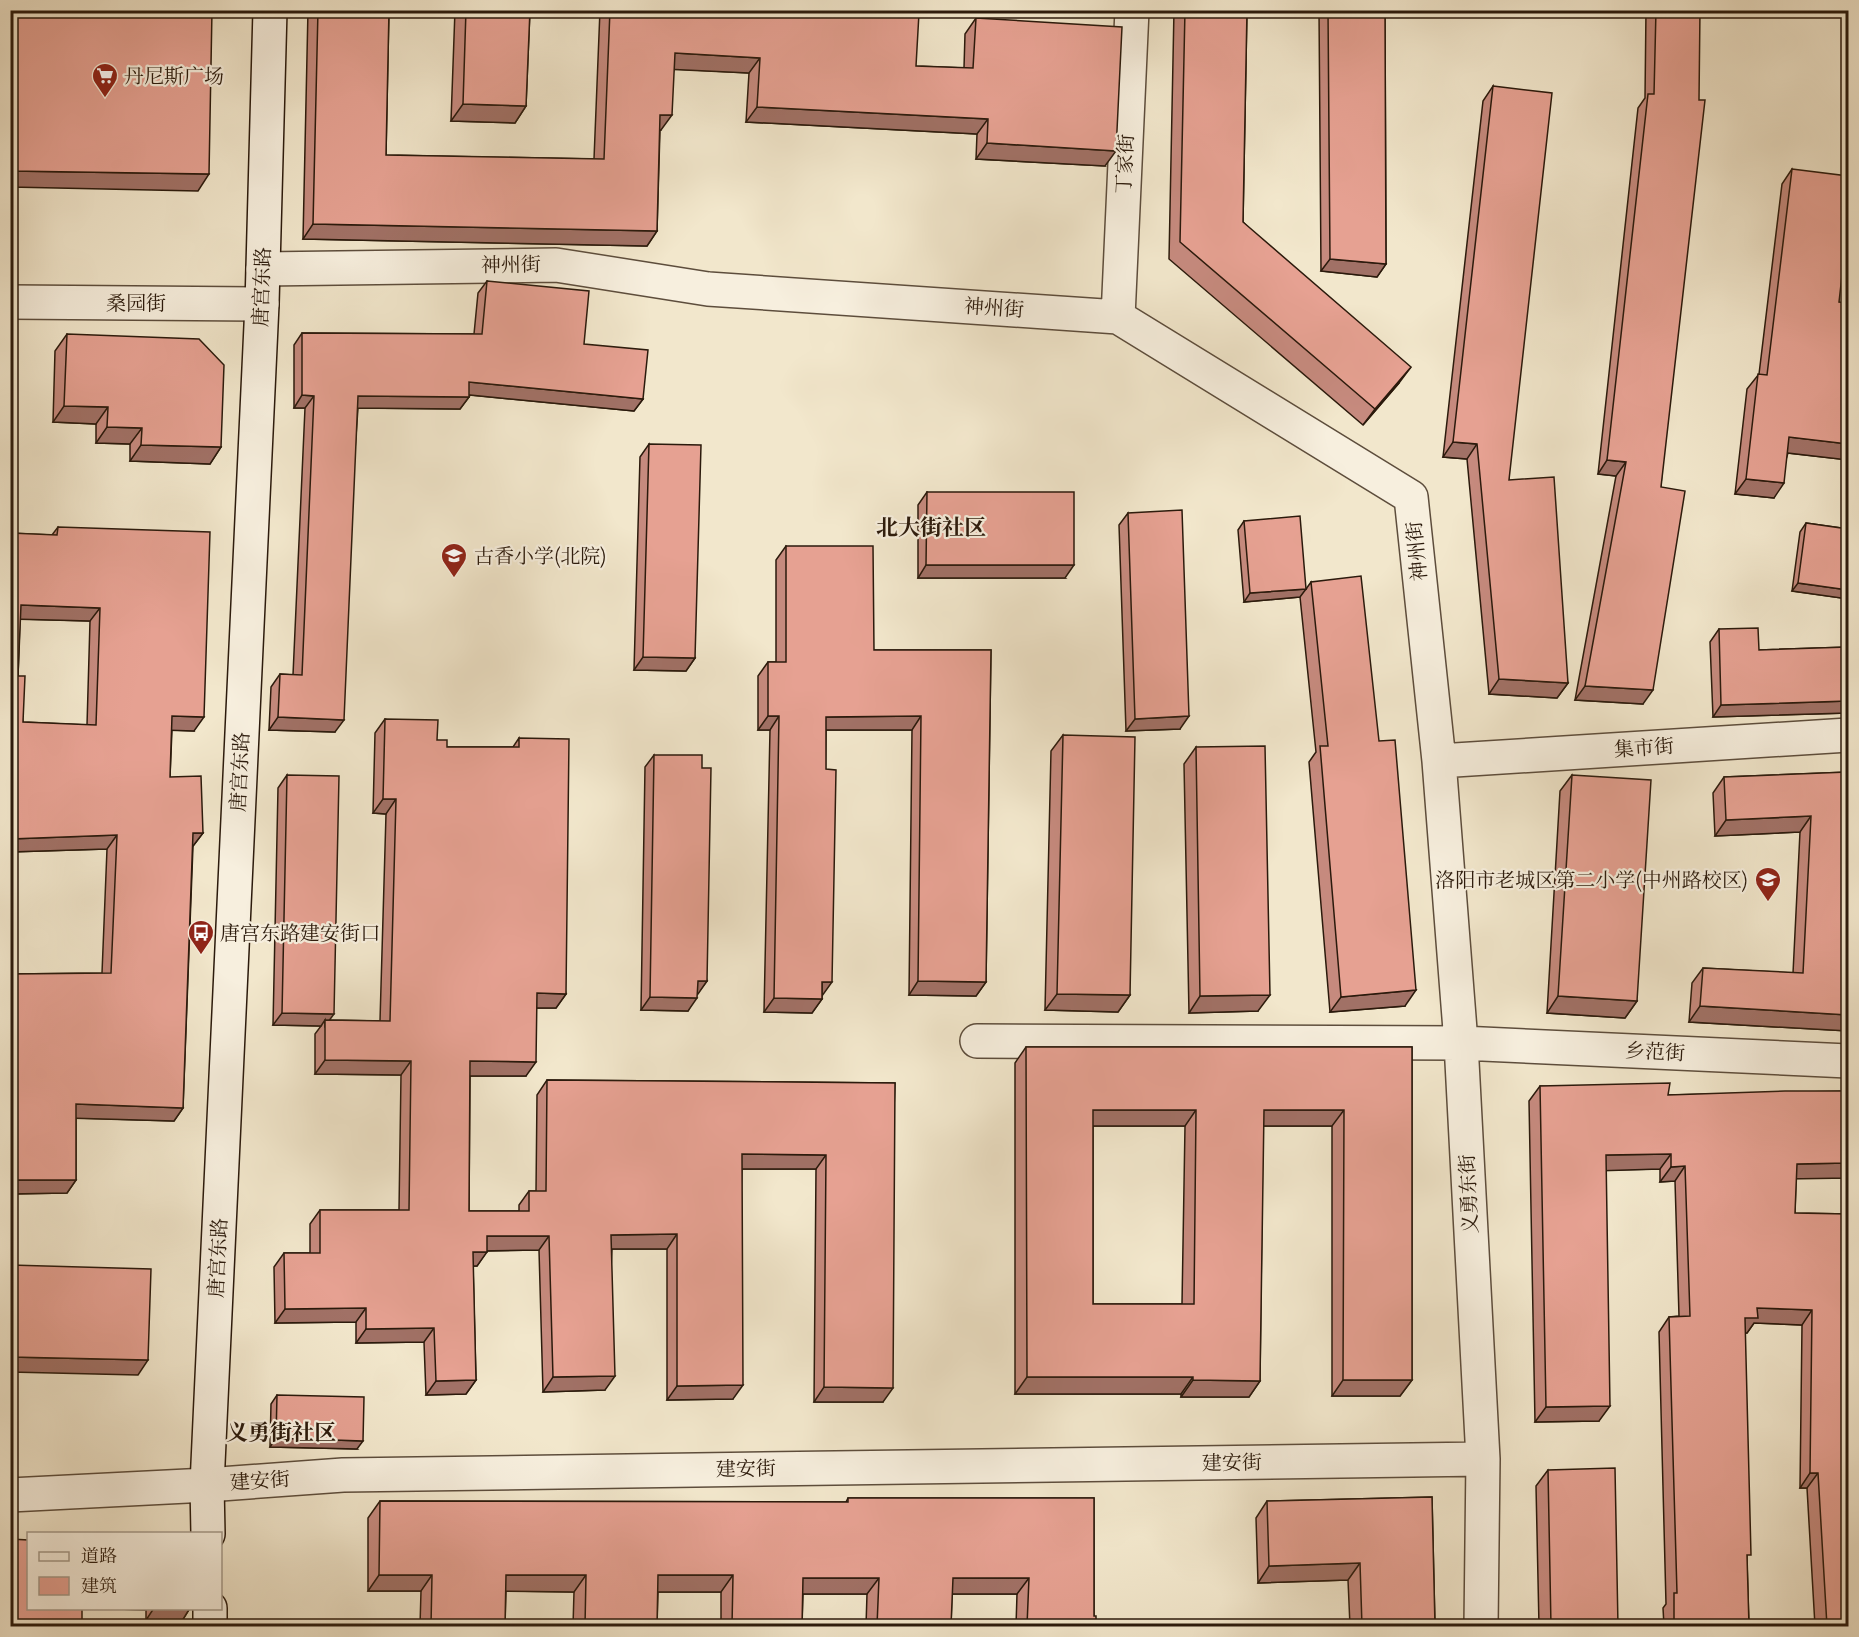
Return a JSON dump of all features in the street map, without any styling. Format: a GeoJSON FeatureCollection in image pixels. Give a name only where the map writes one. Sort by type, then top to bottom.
{"type":"FeatureCollection","features":[{"type":"Feature","properties":{"kind":"street","name":"唐宫东路"},"geometry":{"type":"LineString","coordinates":[[208,1532],[207,1485],[262,304],[270,10]]}},
{"type":"Feature","properties":{"kind":"street","name":"丁家街"},"geometry":{"type":"LineString","coordinates":[[1118,317],[1132,10]]}},
{"type":"Feature","properties":{"kind":"street","name":"神州街"},"geometry":{"type":"LineString","coordinates":[[263,269],[556,265],[708,289],[1118,317],[1411,497],[1439,761]]}},
{"type":"Feature","properties":{"kind":"street","name":"桑园街"},"geometry":{"type":"LineString","coordinates":[[10,302],[262,304]]}},
{"type":"Feature","properties":{"kind":"street","name":"集市街"},"geometry":{"type":"LineString","coordinates":[[1439,761],[1848,735]]}},
{"type":"Feature","properties":{"kind":"street","name":"义勇东街"},"geometry":{"type":"LineString","coordinates":[[1439,761],[1461,1043],[1483,1460],[1481,1626]]}},
{"type":"Feature","properties":{"kind":"street","name":"乡范街"},"geometry":{"type":"LineString","coordinates":[[977,1041],[1461,1043],[1848,1061]]}},
{"type":"Feature","properties":{"kind":"street","name":"建安街"},"geometry":{"type":"LineString","coordinates":[[10,1495],[207,1485],[343,1475],[1483,1460]]}},
{"type":"Feature","properties":{"kind":"street"},"geometry":{"type":"LineString","coordinates":[[210,1610],[210,1626]]}},
{"type":"Feature","properties":{"kind":"building","name":"丹尼斯广场"},"geometry":{"type":"Polygon","coordinates":[[[10,10],[212,10],[209,174],[10,171],[10,10]]]}},
{"type":"Feature","properties":{"kind":"building"},"geometry":{"type":"Polygon","coordinates":[[[318,10],[389,10],[386,155],[604,159],[610,10],[862,10],[919,13],[916,66],[973,68],[976,18],[1122,27],[1116,151],[987,143],[988,119],[757,107],[760,58],[675,53],[672,115],[660,115],[657,231],[313,224],[318,10]]]}},
{"type":"Feature","properties":{"kind":"building"},"geometry":{"type":"Polygon","coordinates":[[[466,10],[530,10],[526,106],[463,104],[466,10]]]}},
{"type":"Feature","properties":{"kind":"building"},"geometry":{"type":"Polygon","coordinates":[[[1185,10],[1247,10],[1243,222],[1411,367],[1375,409],[1180,242],[1185,10]]]}},
{"type":"Feature","properties":{"kind":"building"},"geometry":{"type":"Polygon","coordinates":[[[1328,10],[1385,10],[1386,264],[1330,259],[1328,10]]]}},
{"type":"Feature","properties":{"kind":"building"},"geometry":{"type":"Polygon","coordinates":[[[1656,10],[1700,10],[1699,100],[1705,100],[1661,487],[1685,491],[1653,690],[1585,686],[1626,462],[1607,460],[1648,94],[1654,94],[1656,10]]]}},
{"type":"Feature","properties":{"kind":"building"},"geometry":{"type":"Polygon","coordinates":[[[1493,86],[1552,93],[1509,480],[1554,477],[1568,683],[1499,679],[1477,444],[1453,442],[1493,86]]]}},
{"type":"Feature","properties":{"kind":"building"},"geometry":{"type":"Polygon","coordinates":[[[1792,169],[1848,176],[1848,222],[1839,302],[1848,303],[1848,444],[1789,437],[1784,483],[1746,479],[1758,374],[1767,375],[1792,169]]]}},
{"type":"Feature","properties":{"kind":"building"},"geometry":{"type":"Polygon","coordinates":[[[487,281],[589,291],[584,344],[648,350],[643,399],[469,382],[469,397],[358,396],[344,720],[278,717],[280,674],[302,675],[314,396],[302,395],[302,333],[482,334],[487,281]]]}},
{"type":"Feature","properties":{"kind":"building"},"geometry":{"type":"Polygon","coordinates":[[[10,330],[16,330],[12,474],[10,474],[10,330]]]}},
{"type":"Feature","properties":{"kind":"building"},"geometry":{"type":"Polygon","coordinates":[[[67,334],[199,339],[224,365],[221,447],[141,445],[142,428],[107,427],[108,407],[64,406],[67,334]]]}},
{"type":"Feature","properties":{"kind":"building"},"geometry":{"type":"Polygon","coordinates":[[[649,444],[701,445],[695,658],[643,657],[649,444]]]}},
{"type":"Feature","properties":{"kind":"building"},"geometry":{"type":"Polygon","coordinates":[[[927,492],[1074,492],[1074,565],[926,565],[927,492]]]}},
{"type":"Feature","properties":{"kind":"building"},"geometry":{"type":"Polygon","coordinates":[[[1182,510],[1189,716],[1135,719],[1128,513],[1182,510]]]}},
{"type":"Feature","properties":{"kind":"building"},"geometry":{"type":"Polygon","coordinates":[[[1300,516],[1306,589],[1250,593],[1244,521],[1300,516]]]}},
{"type":"Feature","properties":{"kind":"building"},"geometry":{"type":"Polygon","coordinates":[[[1806,523],[1848,529],[1848,590],[1798,583],[1806,523]]]}},
{"type":"Feature","properties":{"kind":"building"},"geometry":{"type":"Polygon","coordinates":[[[58,527],[210,532],[204,717],[172,716],[170,777],[201,776],[203,833],[193,833],[183,1108],[76,1104],[76,1180],[10,1180],[10,974],[111,973],[117,835],[10,839],[10,533],[57,535],[58,527]],[[21,605],[18,676],[25,676],[23,722],[96,725],[100,608],[21,605]]]}},
{"type":"Feature","properties":{"kind":"building"},"geometry":{"type":"Polygon","coordinates":[[[786,546],[873,546],[874,650],[991,650],[986,982],[918,981],[921,716],[826,717],[826,769],[836,770],[832,982],[822,982],[822,999],[774,998],[779,716],[768,716],[768,662],[786,662],[786,546]]]}},
{"type":"Feature","properties":{"kind":"building"},"geometry":{"type":"Polygon","coordinates":[[[1361,576],[1379,741],[1395,740],[1416,990],[1341,997],[1320,746],[1328,746],[1311,582],[1361,576]]]}},
{"type":"Feature","properties":{"kind":"building"},"geometry":{"type":"Polygon","coordinates":[[[1758,628],[1759,650],[1848,647],[1848,701],[1721,705],[1719,629],[1758,628]]]}},
{"type":"Feature","properties":{"kind":"building"},"geometry":{"type":"Polygon","coordinates":[[[385,719],[438,720],[437,740],[447,740],[447,747],[519,747],[519,738],[569,739],[566,994],[537,993],[536,1062],[470,1061],[469,1211],[529,1211],[529,1191],[546,1191],[547,1080],[895,1083],[893,1388],[824,1387],[826,1155],[742,1154],[743,1385],[677,1386],[677,1234],[611,1235],[615,1376],[553,1377],[549,1236],[487,1236],[487,1252],[473,1252],[476,1380],[436,1381],[434,1328],[366,1329],[366,1308],[285,1309],[284,1253],[320,1253],[320,1210],[409,1210],[411,1061],[325,1060],[325,1020],[390,1021],[396,799],[383,799],[385,719]]]}},
{"type":"Feature","properties":{"kind":"building"},"geometry":{"type":"Polygon","coordinates":[[[1063,735],[1135,737],[1130,995],[1057,994],[1063,735]]]}},
{"type":"Feature","properties":{"kind":"building"},"geometry":{"type":"Polygon","coordinates":[[[1265,746],[1270,995],[1200,996],[1196,747],[1265,746]]]}},
{"type":"Feature","properties":{"kind":"building"},"geometry":{"type":"Polygon","coordinates":[[[654,755],[702,755],[702,768],[711,768],[707,981],[698,981],[697,998],[650,997],[654,755]]]}},
{"type":"Feature","properties":{"kind":"building"},"geometry":{"type":"Polygon","coordinates":[[[1848,772],[1848,1015],[1700,1006],[1703,968],[1803,973],[1811,816],[1726,820],[1724,777],[1848,772]]]}},
{"type":"Feature","properties":{"kind":"building"},"geometry":{"type":"Polygon","coordinates":[[[287,775],[339,776],[334,1014],[282,1013],[287,775]]]}},
{"type":"Feature","properties":{"kind":"building"},"geometry":{"type":"Polygon","coordinates":[[[1572,775],[1651,780],[1637,1001],[1558,996],[1572,775]]]}},
{"type":"Feature","properties":{"kind":"building"},"geometry":{"type":"Polygon","coordinates":[[[1026,1047],[1412,1047],[1412,1380],[1343,1380],[1344,1110],[1264,1110],[1260,1381],[1193,1380],[1193,1377],[1027,1377],[1026,1047]],[[1093,1110],[1093,1304],[1194,1304],[1196,1110],[1093,1110]]]}},
{"type":"Feature","properties":{"kind":"building"},"geometry":{"type":"Polygon","coordinates":[[[1670,1083],[1668,1095],[1848,1091],[1848,1163],[1797,1164],[1795,1213],[1848,1214],[1848,1626],[1827,1626],[1818,1473],[1810,1473],[1812,1310],[1757,1308],[1758,1318],[1745,1318],[1751,1555],[1747,1555],[1749,1626],[1674,1626],[1674,1593],[1677,1593],[1669,1317],[1690,1316],[1685,1166],[1671,1167],[1671,1154],[1606,1155],[1610,1406],[1546,1407],[1540,1086],[1670,1083]]]}},
{"type":"Feature","properties":{"kind":"building"},"geometry":{"type":"Polygon","coordinates":[[[10,1265],[151,1269],[148,1360],[10,1357],[10,1265]]]}},
{"type":"Feature","properties":{"kind":"building"},"geometry":{"type":"Polygon","coordinates":[[[277,1395],[364,1397],[363,1441],[276,1438],[277,1395]]]}},
{"type":"Feature","properties":{"kind":"building"},"geometry":{"type":"Polygon","coordinates":[[[1615,1468],[1618,1626],[1551,1626],[1548,1470],[1615,1468]]]}},
{"type":"Feature","properties":{"kind":"building"},"geometry":{"type":"Polygon","coordinates":[[[1432,1497],[1435,1626],[1362,1626],[1360,1563],[1269,1566],[1267,1501],[1432,1497]]]}},
{"type":"Feature","properties":{"kind":"building"},"geometry":{"type":"Polygon","coordinates":[[[848,1498],[1094,1498],[1094,1616],[1096,1616],[1096,1626],[1027,1626],[1029,1578],[953,1578],[951,1626],[877,1626],[879,1578],[803,1578],[802,1626],[732,1626],[733,1575],[658,1575],[657,1626],[585,1626],[586,1575],[506,1575],[505,1626],[431,1626],[432,1575],[379,1575],[380,1501],[848,1502],[848,1498]]]}},
{"type":"Feature","properties":{"kind":"building"},"geometry":{"type":"Polygon","coordinates":[[[10,1539],[27,1540],[27,1610],[82,1610],[82,1626],[10,1626],[10,1539]]]}},
{"type":"Feature","properties":{"kind":"place","name":"丹尼斯广场"},"geometry":{"type":"Point","coordinates":[105,99]}},
{"type":"Feature","properties":{"kind":"place","name":"古香小学(北院)"},"geometry":{"type":"Point","coordinates":[454,579]}},
{"type":"Feature","properties":{"kind":"place","name":"洛阳市老城区第二小学(中州路校区)"},"geometry":{"type":"Point","coordinates":[1768,903]}},
{"type":"Feature","properties":{"kind":"place","name":"唐宫东路建安街口"},"geometry":{"type":"Point","coordinates":[201,956]}},
{"type":"Feature","properties":{"kind":"district","name":"北大街社区"},"geometry":{"type":"Point","coordinates":[931,528]}},
{"type":"Feature","properties":{"kind":"district","name":"义勇街社区"},"geometry":{"type":"Point","coordinates":[281,1433]}}]}
